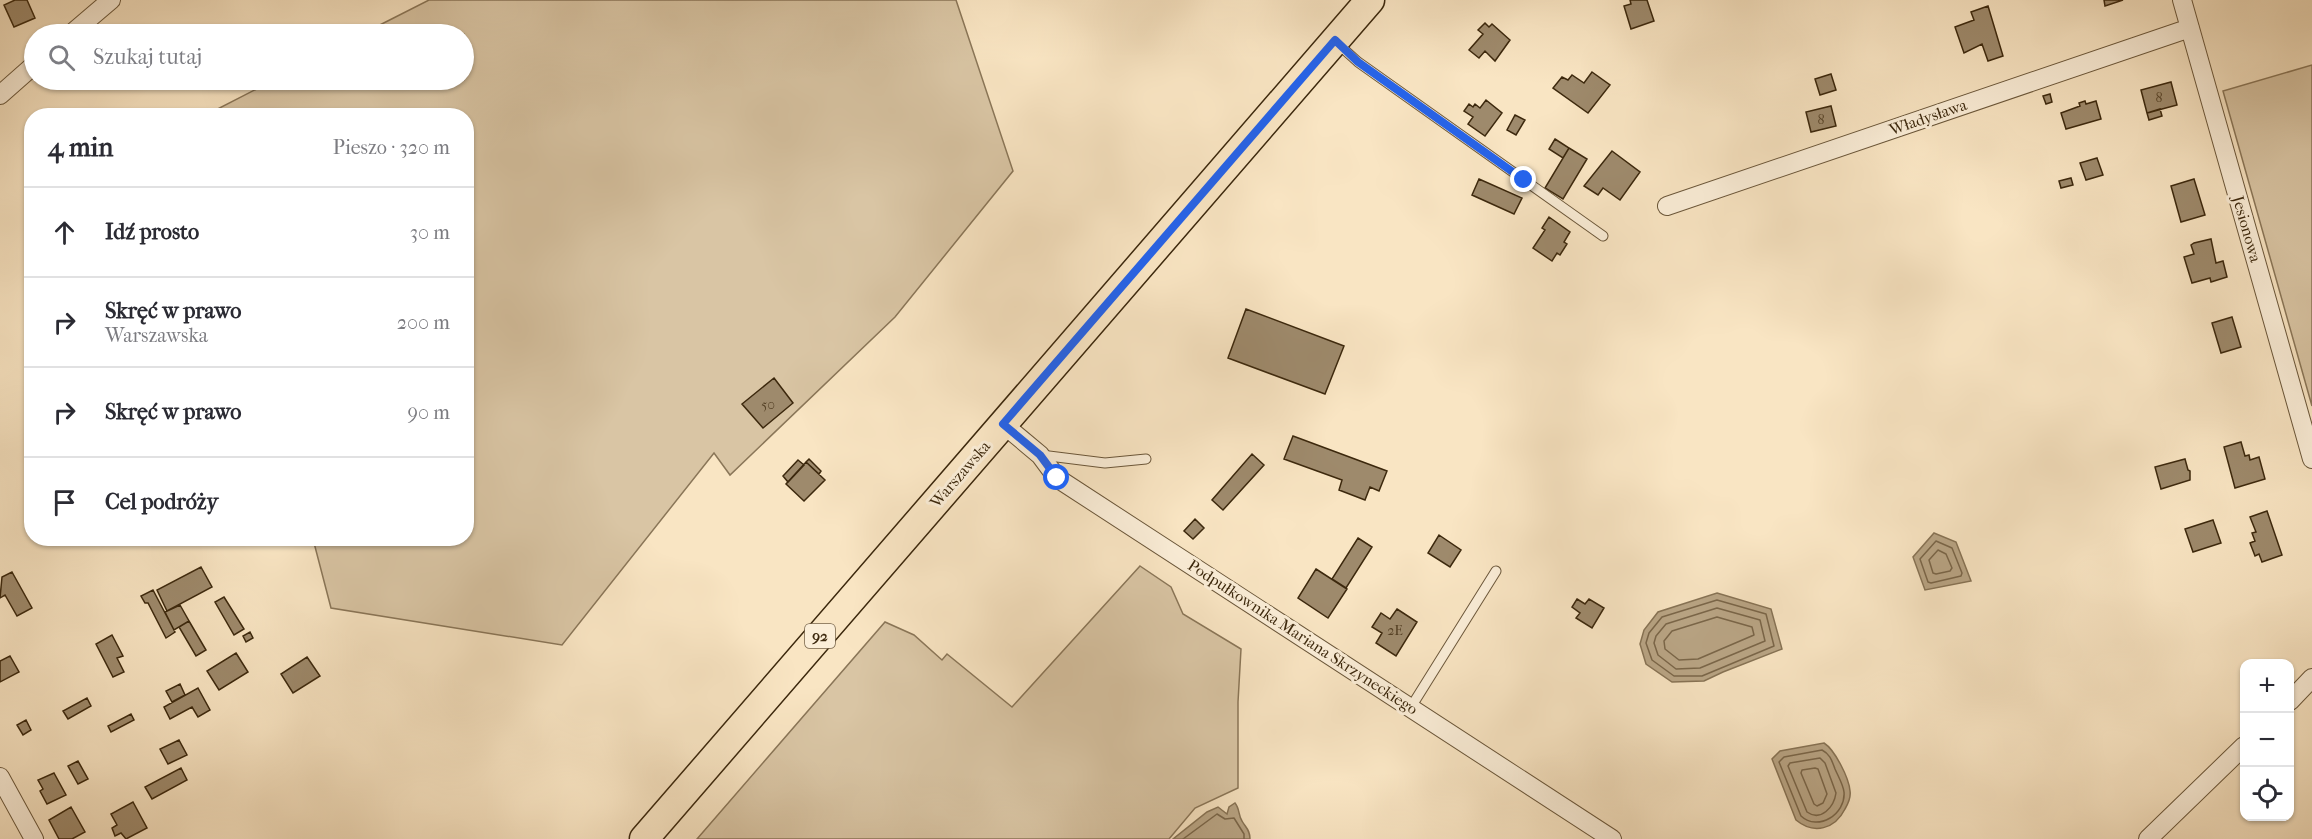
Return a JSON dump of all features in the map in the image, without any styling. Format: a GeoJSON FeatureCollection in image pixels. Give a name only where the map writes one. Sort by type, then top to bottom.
{"type":"FeatureCollection","features":[{"type":"Feature","properties":{"kind":"main road","name":"Warszawska"},"geometry":{"type":"LineString","coordinates":[[644,839],[1370,0]]}},
{"type":"Feature","properties":{"kind":"street"},"geometry":{"type":"LineString","coordinates":[[83,24],[111,0]]}},
{"type":"Feature","properties":{"kind":"street","name":"Jesionowa"},"geometry":{"type":"LineString","coordinates":[[2182,0],[2312,459]]}},
{"type":"Feature","properties":{"kind":"street","name":"Władysława"},"geometry":{"type":"LineString","coordinates":[[1667,206],[2190,28]]}},
{"type":"Feature","properties":{"kind":"street"},"geometry":{"type":"LineString","coordinates":[[0,95],[24,74]]}},
{"type":"Feature","properties":{"kind":"street","name":"Podpułkownika Mariana Skrzyneckiego"},"geometry":{"type":"LineString","coordinates":[[1003,424],[1040,455],[1057,478],[1612,839]]}},
{"type":"Feature","properties":{"kind":"street"},"geometry":{"type":"LineString","coordinates":[[2294,696],[2312,678]]}},
{"type":"Feature","properties":{"kind":"street"},"geometry":{"type":"LineString","coordinates":[[2148,839],[2240,750]]}},
{"type":"Feature","properties":{"kind":"street"},"geometry":{"type":"LineString","coordinates":[[0,777],[34,839]]}},
{"type":"Feature","properties":{"kind":"lane"},"geometry":{"type":"LineString","coordinates":[[1335,40],[1358,62],[1603,236]]}},
{"type":"Feature","properties":{"kind":"lane"},"geometry":{"type":"LineString","coordinates":[[1040,455],[1105,463],[1146,459]]}},
{"type":"Feature","properties":{"kind":"lane"},"geometry":{"type":"LineString","coordinates":[[1410,707],[1496,571]]}},
{"type":"Feature","properties":{"kind":"shaded area"},"geometry":{"type":"Polygon","coordinates":[[[429,0],[956,0],[1013,171],[895,317],[730,475],[714,453],[562,645],[331,608],[315,546],[474,546],[474,108],[220,108],[255,90],[474,90],[474,24],[382,24],[429,0]]]}},
{"type":"Feature","properties":{"kind":"shaded area"},"geometry":{"type":"Polygon","coordinates":[[[2312,65],[2312,406],[2223,91],[2312,65]]]}},
{"type":"Feature","properties":{"kind":"shaded area"},"geometry":{"type":"Polygon","coordinates":[[[1140,566],[1171,587],[1183,614],[1241,649],[1238,702],[1238,788],[1195,808],[1169,839],[697,839],[885,622],[914,635],[942,660],[947,654],[1012,707],[1140,566]]]}},
{"type":"Feature","properties":{"kind":"water"},"geometry":{"type":"Polygon","coordinates":[[[1934,533],[1956,542],[1971,581],[1925,590],[1913,557],[1934,533]]]}},
{"type":"Feature","properties":{"kind":"water"},"geometry":{"type":"Polygon","coordinates":[[[1717,593],[1771,609],[1782,649],[1704,681],[1672,682],[1646,664],[1640,644],[1644,630],[1658,612],[1717,593]]]}},
{"type":"Feature","properties":{"kind":"water"},"geometry":{"type":"Polygon","coordinates":[[[1824,743],[1841,765],[1849,785],[1850,796],[1841,816],[1836,821],[1824,828],[1817,828],[1803,825],[1796,820],[1772,759],[1780,751],[1824,743]]]}},
{"type":"Feature","properties":{"kind":"water"},"geometry":{"type":"Polygon","coordinates":[[[1235,803],[1249,831],[1250,839],[1173,839],[1207,812],[1218,807],[1227,814],[1229,807],[1235,803]]]}},
{"type":"Feature","properties":{"kind":"building"},"geometry":{"type":"Polygon","coordinates":[[[15,0],[27,0],[35,18],[14,27],[4,5],[15,0]]]}},
{"type":"Feature","properties":{"kind":"building"},"geometry":{"type":"Polygon","coordinates":[[[1630,0],[1647,0],[1654,21],[1631,29],[1624,6],[1631,4],[1630,0]]]}},
{"type":"Feature","properties":{"kind":"building"},"geometry":{"type":"Polygon","coordinates":[[[2104,0],[2123,0],[2105,6],[2104,0]]]}},
{"type":"Feature","properties":{"kind":"building"},"geometry":{"type":"Polygon","coordinates":[[[1988,6],[2003,56],[1988,61],[1982,44],[1964,53],[1955,27],[1974,20],[1971,12],[1988,6]]]}},
{"type":"Feature","properties":{"kind":"building"},"geometry":{"type":"Polygon","coordinates":[[[1485,23],[1489,27],[1492,24],[1510,40],[1495,61],[1485,51],[1479,58],[1469,50],[1483,34],[1478,30],[1485,23]]]}},
{"type":"Feature","properties":{"kind":"building"},"geometry":{"type":"Polygon","coordinates":[[[1592,72],[1610,85],[1588,113],[1553,88],[1562,77],[1568,80],[1572,75],[1584,83],[1592,72]]]}},
{"type":"Feature","properties":{"kind":"building"},"geometry":{"type":"Polygon","coordinates":[[[1831,74],[1836,90],[1820,95],[1815,79],[1831,74]]]}},
{"type":"Feature","properties":{"kind":"building"},"geometry":{"type":"Polygon","coordinates":[[[2171,82],[2177,105],[2147,113],[2141,90],[2171,82]]]}},
{"type":"Feature","properties":{"kind":"building"},"geometry":{"type":"Polygon","coordinates":[[[2050,94],[2052,102],[2046,104],[2043,96],[2050,94]]]}},
{"type":"Feature","properties":{"kind":"building"},"geometry":{"type":"Polygon","coordinates":[[[1486,100],[1502,113],[1485,136],[1468,124],[1473,117],[1464,111],[1469,104],[1473,107],[1475,104],[1480,108],[1486,100]]]}},
{"type":"Feature","properties":{"kind":"building"},"geometry":{"type":"Polygon","coordinates":[[[2085,101],[2086,104],[2096,101],[2101,119],[2066,129],[2061,113],[2080,106],[2079,103],[2085,101]]]}},
{"type":"Feature","properties":{"kind":"building"},"geometry":{"type":"Polygon","coordinates":[[[1831,106],[1836,126],[1811,132],[1806,112],[1831,106]]]}},
{"type":"Feature","properties":{"kind":"building"},"geometry":{"type":"Polygon","coordinates":[[[2160,109],[2162,116],[2149,120],[2147,113],[2160,109]]]}},
{"type":"Feature","properties":{"kind":"building"},"geometry":{"type":"Polygon","coordinates":[[[1515,115],[1525,120],[1516,135],[1507,130],[1515,115]]]}},
{"type":"Feature","properties":{"kind":"building"},"geometry":{"type":"Polygon","coordinates":[[[1555,139],[1569,148],[1563,158],[1549,149],[1555,139]]]}},
{"type":"Feature","properties":{"kind":"building"},"geometry":{"type":"Polygon","coordinates":[[[1569,148],[1587,159],[1563,199],[1545,188],[1569,148]]]}},
{"type":"Feature","properties":{"kind":"building"},"geometry":{"type":"Polygon","coordinates":[[[1612,151],[1640,172],[1620,200],[1603,188],[1598,195],[1584,186],[1612,151]]]}},
{"type":"Feature","properties":{"kind":"building"},"geometry":{"type":"Polygon","coordinates":[[[2097,158],[2103,175],[2086,180],[2080,163],[2097,158]]]}},
{"type":"Feature","properties":{"kind":"building"},"geometry":{"type":"Polygon","coordinates":[[[2071,178],[2073,185],[2061,188],[2059,181],[2071,178]]]}},
{"type":"Feature","properties":{"kind":"building"},"geometry":{"type":"Polygon","coordinates":[[[1479,179],[1522,198],[1514,214],[1472,195],[1479,179]]]}},
{"type":"Feature","properties":{"kind":"building"},"geometry":{"type":"Polygon","coordinates":[[[2194,179],[2205,215],[2181,222],[2171,186],[2194,179]]]}},
{"type":"Feature","properties":{"kind":"building"},"geometry":{"type":"Polygon","coordinates":[[[1549,217],[1570,232],[1564,242],[1567,244],[1560,255],[1557,253],[1552,261],[1533,248],[1545,230],[1542,228],[1549,217]]]}},
{"type":"Feature","properties":{"kind":"building"},"geometry":{"type":"Polygon","coordinates":[[[2211,239],[2216,263],[2223,261],[2227,277],[2211,282],[2210,278],[2192,283],[2184,257],[2194,254],[2191,245],[2194,243],[2211,239]]]}},
{"type":"Feature","properties":{"kind":"building"},"geometry":{"type":"Polygon","coordinates":[[[1246,309],[1344,346],[1325,394],[1228,358],[1246,309]]]}},
{"type":"Feature","properties":{"kind":"building"},"geometry":{"type":"Polygon","coordinates":[[[2232,317],[2241,347],[2221,353],[2212,323],[2232,317]]]}},
{"type":"Feature","properties":{"kind":"building"},"geometry":{"type":"Polygon","coordinates":[[[774,378],[793,403],[763,428],[742,404],[774,378]]]}},
{"type":"Feature","properties":{"kind":"building"},"geometry":{"type":"Polygon","coordinates":[[[1293,436],[1387,471],[1379,491],[1370,487],[1365,500],[1339,490],[1342,480],[1284,459],[1293,436]]]}},
{"type":"Feature","properties":{"kind":"building"},"geometry":{"type":"Polygon","coordinates":[[[2241,442],[2245,456],[2249,455],[2250,460],[2259,457],[2265,479],[2235,488],[2224,447],[2241,442]]]}},
{"type":"Feature","properties":{"kind":"building"},"geometry":{"type":"Polygon","coordinates":[[[1252,454],[1264,465],[1223,510],[1212,500],[1252,454]]]}},
{"type":"Feature","properties":{"kind":"building"},"geometry":{"type":"Polygon","coordinates":[[[809,459],[821,471],[819,474],[806,462],[809,459]]]}},
{"type":"Feature","properties":{"kind":"building"},"geometry":{"type":"Polygon","coordinates":[[[2185,459],[2190,471],[2190,480],[2161,489],[2155,467],[2185,459]]]}},
{"type":"Feature","properties":{"kind":"building"},"geometry":{"type":"Polygon","coordinates":[[[798,460],[804,465],[788,482],[783,476],[798,460]]]}},
{"type":"Feature","properties":{"kind":"building"},"geometry":{"type":"Polygon","coordinates":[[[806,462],[825,480],[804,501],[786,484],[806,462]]]}},
{"type":"Feature","properties":{"kind":"building"},"geometry":{"type":"Polygon","coordinates":[[[2267,511],[2282,555],[2262,562],[2259,554],[2255,556],[2250,543],[2255,541],[2252,533],[2256,532],[2250,517],[2267,511]]]}},
{"type":"Feature","properties":{"kind":"building"},"geometry":{"type":"Polygon","coordinates":[[[1195,519],[1204,528],[1193,539],[1184,531],[1195,519]]]}},
{"type":"Feature","properties":{"kind":"building"},"geometry":{"type":"Polygon","coordinates":[[[2213,520],[2221,543],[2193,552],[2185,529],[2213,520]]]}},
{"type":"Feature","properties":{"kind":"building"},"geometry":{"type":"Polygon","coordinates":[[[1439,535],[1461,550],[1450,567],[1428,553],[1439,535]]]}},
{"type":"Feature","properties":{"kind":"building"},"geometry":{"type":"Polygon","coordinates":[[[1358,538],[1372,547],[1346,588],[1332,579],[1358,538]]]}},
{"type":"Feature","properties":{"kind":"building"},"geometry":{"type":"Polygon","coordinates":[[[201,567],[212,587],[167,611],[157,590],[201,567]]]}},
{"type":"Feature","properties":{"kind":"building"},"geometry":{"type":"Polygon","coordinates":[[[1316,569],[1347,589],[1328,618],[1298,598],[1316,569]]]}},
{"type":"Feature","properties":{"kind":"building"},"geometry":{"type":"Polygon","coordinates":[[[12,572],[32,608],[17,616],[5,595],[0,598],[2,577],[12,572]]]}},
{"type":"Feature","properties":{"kind":"building"},"geometry":{"type":"Polygon","coordinates":[[[153,590],[175,632],[166,638],[148,603],[145,603],[141,596],[153,590]]]}},
{"type":"Feature","properties":{"kind":"building"},"geometry":{"type":"Polygon","coordinates":[[[224,597],[244,629],[234,635],[215,602],[224,597]]]}},
{"type":"Feature","properties":{"kind":"building"},"geometry":{"type":"Polygon","coordinates":[[[1577,599],[1585,604],[1589,599],[1604,608],[1592,628],[1576,618],[1580,613],[1572,607],[1577,599]]]}},
{"type":"Feature","properties":{"kind":"building"},"geometry":{"type":"Polygon","coordinates":[[[180,605],[189,621],[174,630],[165,612],[180,605]]]}},
{"type":"Feature","properties":{"kind":"building"},"geometry":{"type":"Polygon","coordinates":[[[1397,609],[1417,622],[1396,656],[1376,643],[1382,633],[1372,627],[1381,613],[1390,619],[1397,609]]]}},
{"type":"Feature","properties":{"kind":"building"},"geometry":{"type":"Polygon","coordinates":[[[189,621],[206,650],[196,656],[179,627],[189,621]]]}},
{"type":"Feature","properties":{"kind":"building"},"geometry":{"type":"Polygon","coordinates":[[[250,632],[253,638],[246,642],[243,636],[250,632]]]}},
{"type":"Feature","properties":{"kind":"building"},"geometry":{"type":"Polygon","coordinates":[[[112,635],[123,656],[117,658],[124,672],[113,677],[96,644],[112,635]]]}},
{"type":"Feature","properties":{"kind":"building"},"geometry":{"type":"Polygon","coordinates":[[[236,653],[248,672],[219,690],[207,671],[236,653]]]}},
{"type":"Feature","properties":{"kind":"building"},"geometry":{"type":"Polygon","coordinates":[[[10,656],[19,672],[0,682],[0,661],[10,656]]]}},
{"type":"Feature","properties":{"kind":"building"},"geometry":{"type":"Polygon","coordinates":[[[307,657],[320,676],[293,693],[281,674],[307,657]]]}},
{"type":"Feature","properties":{"kind":"building"},"geometry":{"type":"Polygon","coordinates":[[[180,684],[185,695],[172,702],[166,691],[180,684]]]}},
{"type":"Feature","properties":{"kind":"building"},"geometry":{"type":"Polygon","coordinates":[[[198,688],[210,710],[198,717],[192,707],[170,719],[164,707],[198,688]]]}},
{"type":"Feature","properties":{"kind":"building"},"geometry":{"type":"Polygon","coordinates":[[[87,698],[91,706],[68,719],[63,711],[87,698]]]}},
{"type":"Feature","properties":{"kind":"building"},"geometry":{"type":"Polygon","coordinates":[[[131,714],[134,720],[111,732],[108,726],[131,714]]]}},
{"type":"Feature","properties":{"kind":"building"},"geometry":{"type":"Polygon","coordinates":[[[26,720],[31,730],[23,735],[17,725],[26,720]]]}},
{"type":"Feature","properties":{"kind":"building"},"geometry":{"type":"Polygon","coordinates":[[[179,740],[187,755],[168,764],[160,749],[179,740]]]}},
{"type":"Feature","properties":{"kind":"building"},"geometry":{"type":"Polygon","coordinates":[[[78,761],[88,779],[78,784],[68,766],[78,761]]]}},
{"type":"Feature","properties":{"kind":"building"},"geometry":{"type":"Polygon","coordinates":[[[181,768],[187,780],[152,799],[145,787],[181,768]]]}},
{"type":"Feature","properties":{"kind":"building"},"geometry":{"type":"Polygon","coordinates":[[[54,773],[66,795],[47,804],[40,791],[43,789],[38,780],[54,773]]]}},
{"type":"Feature","properties":{"kind":"building"},"geometry":{"type":"Polygon","coordinates":[[[133,802],[147,828],[126,839],[121,833],[115,836],[112,828],[117,825],[111,814],[133,802]]]}},
{"type":"Feature","properties":{"kind":"building"},"geometry":{"type":"Polygon","coordinates":[[[71,807],[85,832],[72,839],[59,839],[49,820],[71,807]]]}},
{"type":"Feature","properties":{"kind":"route"},"geometry":{"type":"LineString","coordinates":[[1057,478],[1040,455],[1003,424],[1335,40],[1358,62],[1524,180]]}}]}
